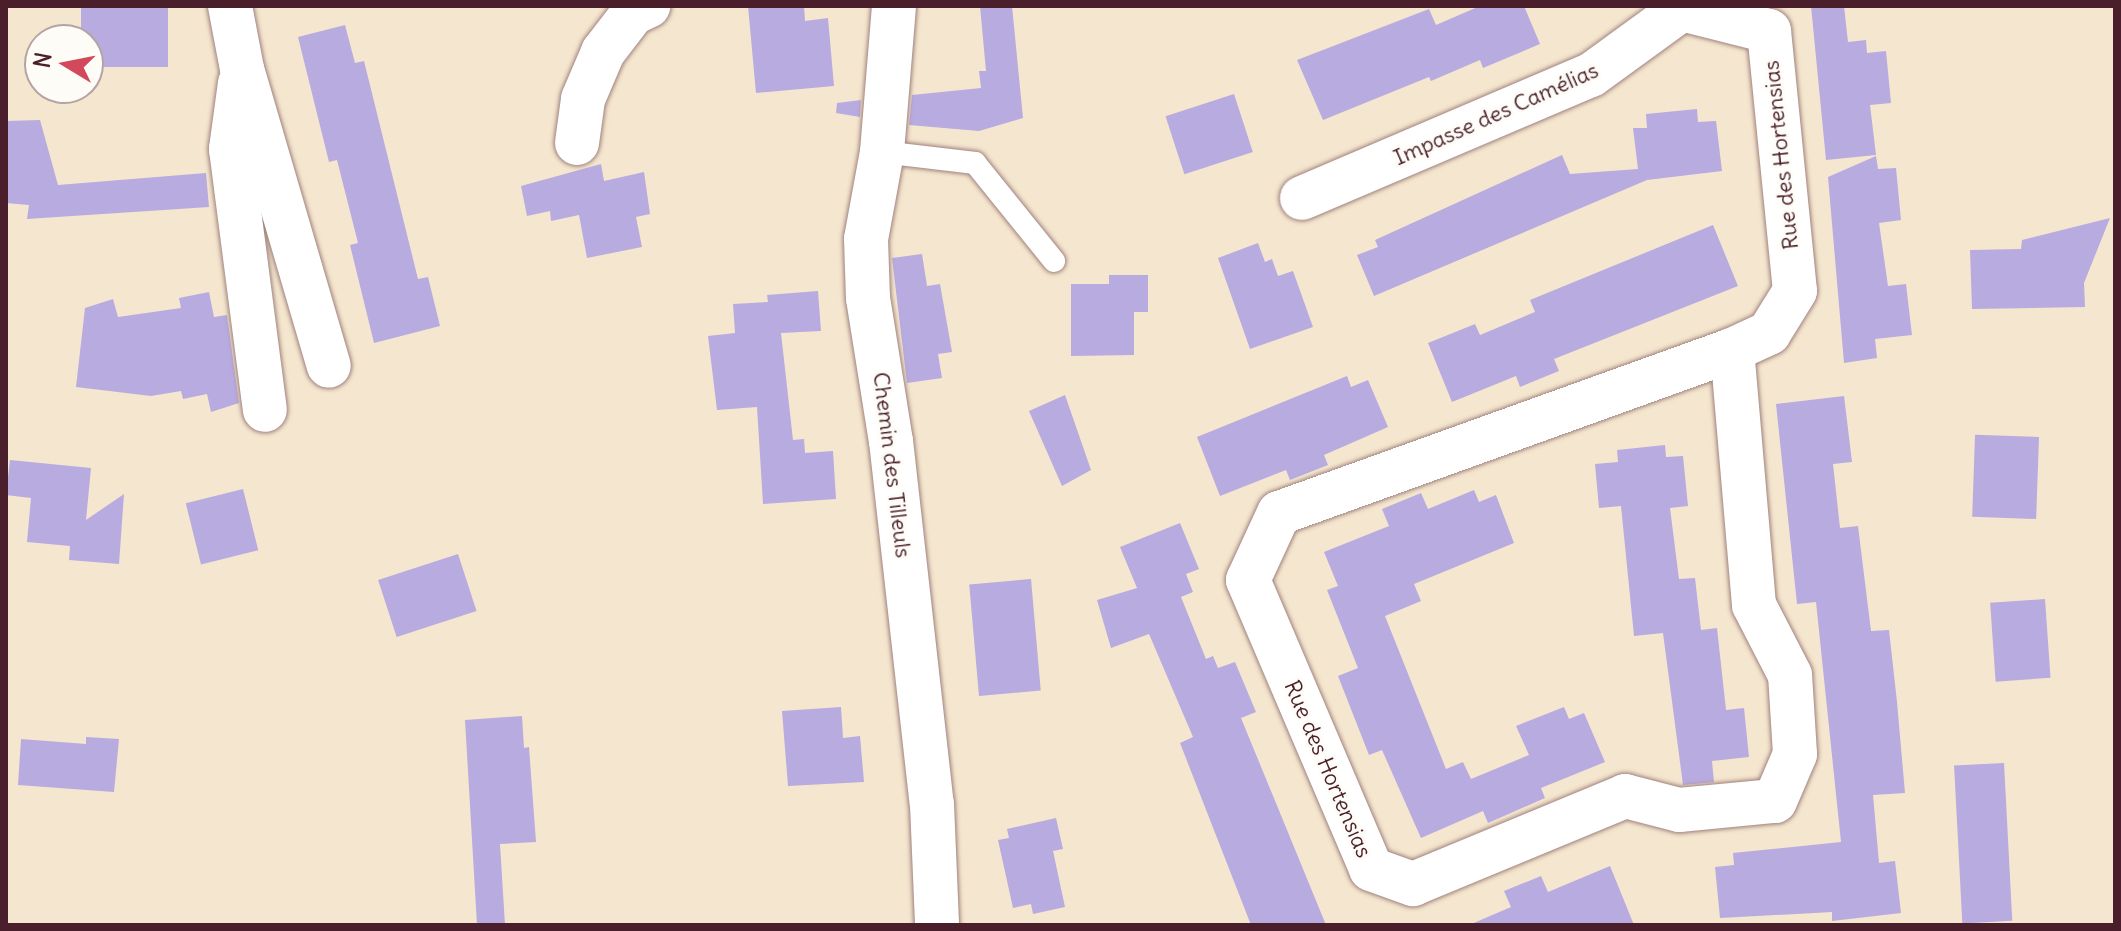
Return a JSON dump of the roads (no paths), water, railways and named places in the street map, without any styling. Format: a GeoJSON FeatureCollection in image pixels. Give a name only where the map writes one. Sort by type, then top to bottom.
{"type":"FeatureCollection","features":[{"type":"Feature","properties":{"kind":"street"},"geometry":{"type":"LineString","coordinates":[[230,6],[242,69],[329,366]]}},
{"type":"Feature","properties":{"kind":"street"},"geometry":{"type":"LineString","coordinates":[[577,143],[583,99],[603,52],[633,13],[648,6]]}},
{"type":"Feature","properties":{"kind":"street","name":"Chemin des Tilleuls"},"geometry":{"type":"LineString","coordinates":[[894,6],[882,152],[866,239],[868,298],[891,441],[932,804],[937,925]]}},
{"type":"Feature","properties":{"kind":"street","name":"Impasse des Camélias"},"geometry":{"type":"LineString","coordinates":[[1302,198],[1591,75],[1675,9]]}},
{"type":"Feature","properties":{"kind":"street","name":"Rue des Hortensias"},"geometry":{"type":"LineString","coordinates":[[1675,9],[1769,31],[1795,291],[1769,333],[1732,350],[1279,513],[1248,580],[1371,869],[1413,884],[1625,796],[1679,810],[1775,801],[1795,754],[1790,675],[1754,605],[1732,350]]}},
{"type":"Feature","properties":{"kind":"street"},"geometry":{"type":"LineString","coordinates":[[242,69],[231,149],[265,410]]}},
{"type":"Feature","properties":{"kind":"lane"},"geometry":{"type":"LineString","coordinates":[[882,152],[975,163],[1054,261]]}}]}
